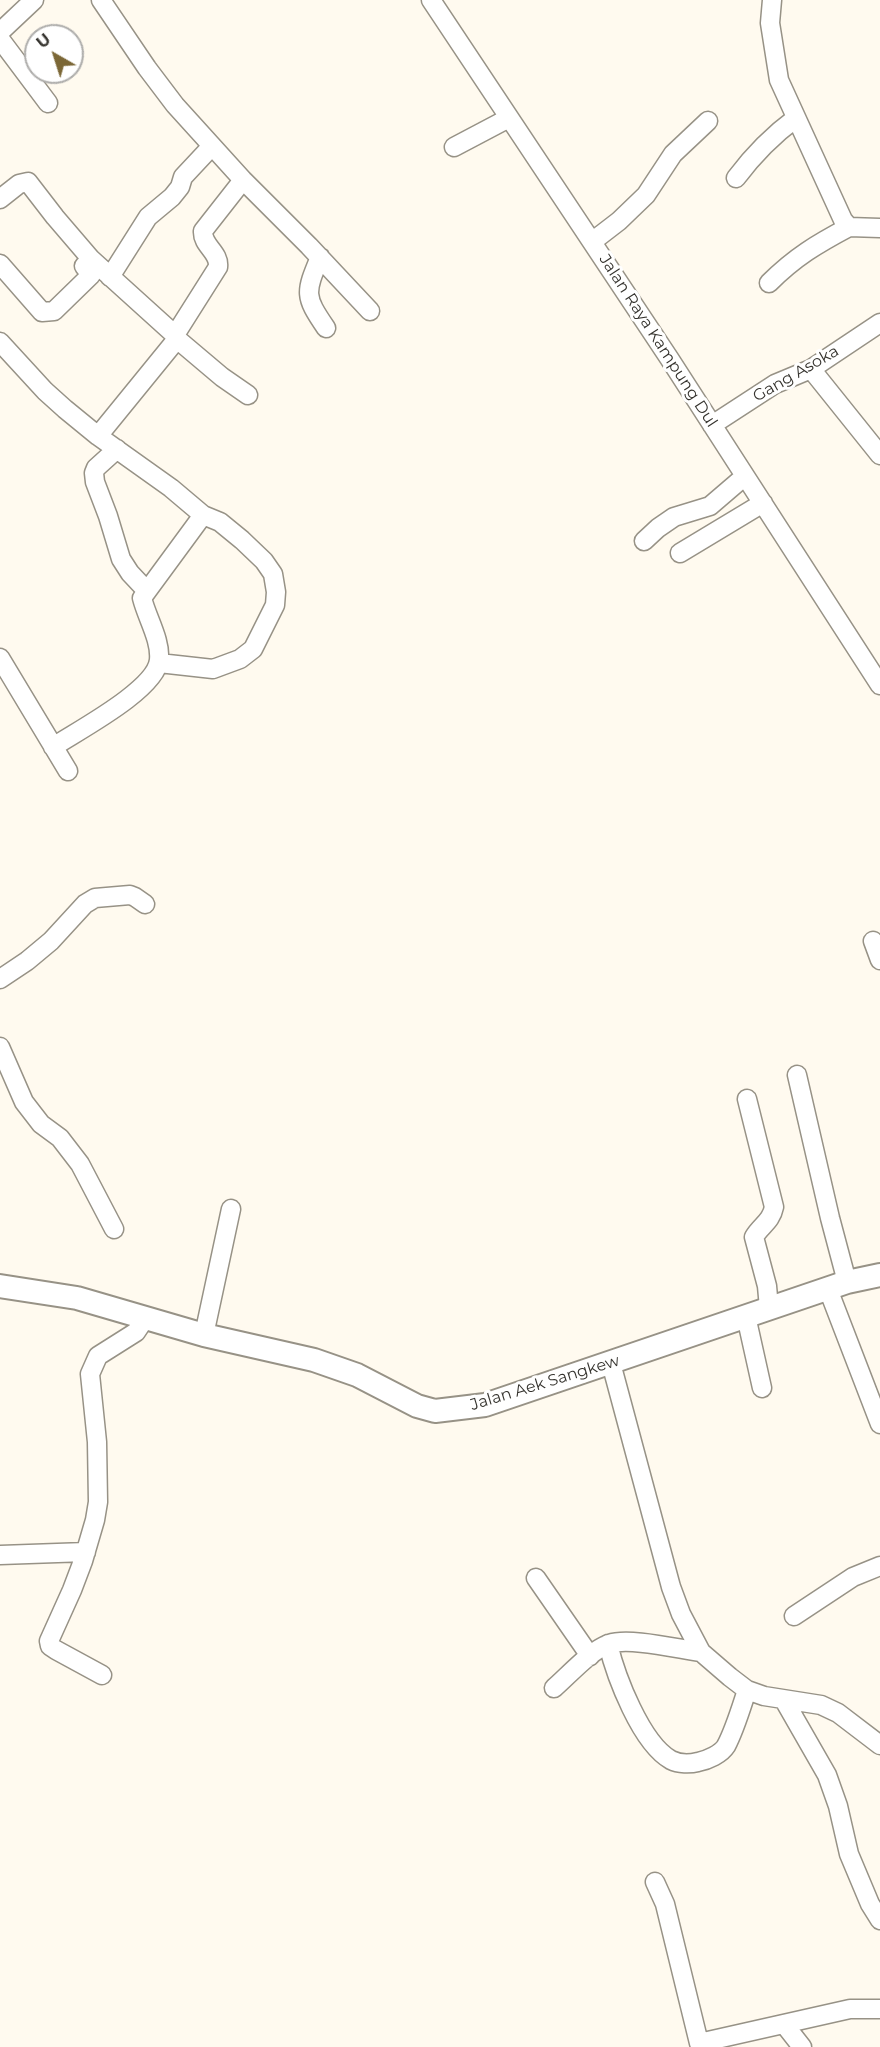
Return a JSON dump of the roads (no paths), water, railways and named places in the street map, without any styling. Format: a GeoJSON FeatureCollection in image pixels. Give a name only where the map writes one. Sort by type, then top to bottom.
{"type":"FeatureCollection","features":[{"type":"Feature","properties":{"kind":"street"},"geometry":{"type":"LineString","coordinates":[[0,32],[34,0]]}},
{"type":"Feature","properties":{"kind":"street"},"geometry":{"type":"LineString","coordinates":[[101,0],[175,105],[243,180],[370,311]]}},
{"type":"Feature","properties":{"kind":"street","name":"Jalan Raya Kampung Dul"},"geometry":{"type":"LineString","coordinates":[[431,0],[593,241],[880,685]]}},
{"type":"Feature","properties":{"kind":"street"},"geometry":{"type":"LineString","coordinates":[[772,0],[770,23],[779,80],[843,220],[849,227]]}},
{"type":"Feature","properties":{"kind":"street"},"geometry":{"type":"LineString","coordinates":[[0,39],[48,103]]}},
{"type":"Feature","properties":{"kind":"street"},"geometry":{"type":"LineString","coordinates":[[454,147],[509,118]]}},
{"type":"Feature","properties":{"kind":"street"},"geometry":{"type":"LineString","coordinates":[[736,178],[750,159],[776,133],[796,118]]}},
{"type":"Feature","properties":{"kind":"street"},"geometry":{"type":"LineString","coordinates":[[593,241],[619,221],[646,195],[673,154],[708,121]]}},
{"type":"Feature","properties":{"kind":"street"},"geometry":{"type":"LineString","coordinates":[[110,277],[148,217],[172,197],[180,187],[183,177],[212,146]]}},
{"type":"Feature","properties":{"kind":"street"},"geometry":{"type":"LineString","coordinates":[[98,436],[176,337],[218,267],[217,255],[205,242],[203,231],[243,180]]}},
{"type":"Feature","properties":{"kind":"street"},"geometry":{"type":"LineString","coordinates":[[0,199],[19,184],[28,182],[91,260],[222,377],[248,395]]}},
{"type":"Feature","properties":{"kind":"street"},"geometry":{"type":"LineString","coordinates":[[769,283],[791,261],[849,227],[880,228]]}},
{"type":"Feature","properties":{"kind":"street"},"geometry":{"type":"LineString","coordinates":[[320,257],[308,292],[310,305],[326,328]]}},
{"type":"Feature","properties":{"kind":"street"},"geometry":{"type":"LineString","coordinates":[[0,264],[42,312],[47,313],[54,311],[91,275],[84,266],[91,260]]}},
{"type":"Feature","properties":{"kind":"street","name":"Gang Asoka"},"geometry":{"type":"LineString","coordinates":[[712,425],[775,384],[811,369],[880,323]]}},
{"type":"Feature","properties":{"kind":"street"},"geometry":{"type":"LineString","coordinates":[[0,342],[45,391],[98,436],[171,488],[203,515],[220,522],[264,561],[273,574],[276,592],[275,605],[254,649],[240,659],[213,669],[159,663]]}},
{"type":"Feature","properties":{"kind":"street"},"geometry":{"type":"LineString","coordinates":[[811,369],[880,455]]}},
{"type":"Feature","properties":{"kind":"street"},"geometry":{"type":"LineString","coordinates":[[117,449],[96,468],[95,482],[121,559],[146,590]]}},
{"type":"Feature","properties":{"kind":"street"},"geometry":{"type":"LineString","coordinates":[[645,541],[674,517],[710,506],[745,476]]}},
{"type":"Feature","properties":{"kind":"street"},"geometry":{"type":"LineString","coordinates":[[680,554],[763,504]]}},
{"type":"Feature","properties":{"kind":"street"},"geometry":{"type":"LineString","coordinates":[[53,747],[134,694],[153,675],[159,663],[159,653],[142,598],[203,515]]}},
{"type":"Feature","properties":{"kind":"street"},"geometry":{"type":"LineString","coordinates":[[0,658],[68,771]]}},
{"type":"Feature","properties":{"kind":"street"},"geometry":{"type":"LineString","coordinates":[[0,979],[27,961],[51,940],[76,911],[95,898],[130,895],[145,904]]}},
{"type":"Feature","properties":{"kind":"street"},"geometry":{"type":"LineString","coordinates":[[873,941],[880,960]]}},
{"type":"Feature","properties":{"kind":"street"},"geometry":{"type":"LineString","coordinates":[[0,1047],[24,1102],[41,1124],[60,1138],[80,1164],[114,1229]]}},
{"type":"Feature","properties":{"kind":"street"},"geometry":{"type":"LineString","coordinates":[[797,1075],[830,1218],[837,1285],[880,1424]]}},
{"type":"Feature","properties":{"kind":"street"},"geometry":{"type":"LineString","coordinates":[[747,1099],[774,1207],[772,1216],[766,1224],[759,1228],[754,1237],[767,1286],[769,1308]]}},
{"type":"Feature","properties":{"kind":"street"},"geometry":{"type":"LineString","coordinates":[[204,1335],[231,1209]]}},
{"type":"Feature","properties":{"kind":"street","name":"Jalan Aek Sangkew"},"geometry":{"type":"LineString","coordinates":[[0,1286],[77,1298],[204,1335],[314,1360],[357,1374],[417,1406],[435,1411],[484,1405],[837,1285],[880,1275]]}},
{"type":"Feature","properties":{"kind":"street"},"geometry":{"type":"LineString","coordinates":[[746,1316],[762,1388]]}},
{"type":"Feature","properties":{"kind":"street"},"geometry":{"type":"LineString","coordinates":[[102,1675],[56,1650],[50,1646],[49,1641],[86,1552],[98,1502],[97,1442],[90,1374],[98,1356],[136,1332],[146,1317]]}},
{"type":"Feature","properties":{"kind":"street"},"geometry":{"type":"LineString","coordinates":[[611,1363],[671,1587],[681,1614],[701,1652],[747,1690],[764,1696],[821,1705],[838,1713],[880,1745]]}},
{"type":"Feature","properties":{"kind":"street"},"geometry":{"type":"LineString","coordinates":[[0,1554],[86,1552]]}},
{"type":"Feature","properties":{"kind":"street"},"geometry":{"type":"LineString","coordinates":[[794,1616],[853,1577],[880,1566]]}},
{"type":"Feature","properties":{"kind":"street"},"geometry":{"type":"LineString","coordinates":[[536,1578],[590,1656]]}},
{"type":"Feature","properties":{"kind":"street"},"geometry":{"type":"LineString","coordinates":[[554,1688],[590,1656],[608,1644],[629,1642],[701,1652]]}},
{"type":"Feature","properties":{"kind":"street"},"geometry":{"type":"LineString","coordinates":[[608,1644],[614,1669],[639,1722],[658,1750],[673,1761],[687,1764],[702,1761],[725,1748],[747,1690]]}},
{"type":"Feature","properties":{"kind":"street"},"geometry":{"type":"LineString","coordinates":[[784,1700],[827,1775],[836,1799],[849,1854],[870,1904],[880,1920]]}},
{"type":"Feature","properties":{"kind":"street"},"geometry":{"type":"LineString","coordinates":[[656,1882],[665,1904],[699,2043],[850,2009],[880,2009]]}},
{"type":"Feature","properties":{"kind":"street"},"geometry":{"type":"LineString","coordinates":[[784,2024],[802,2047]]}}]}
